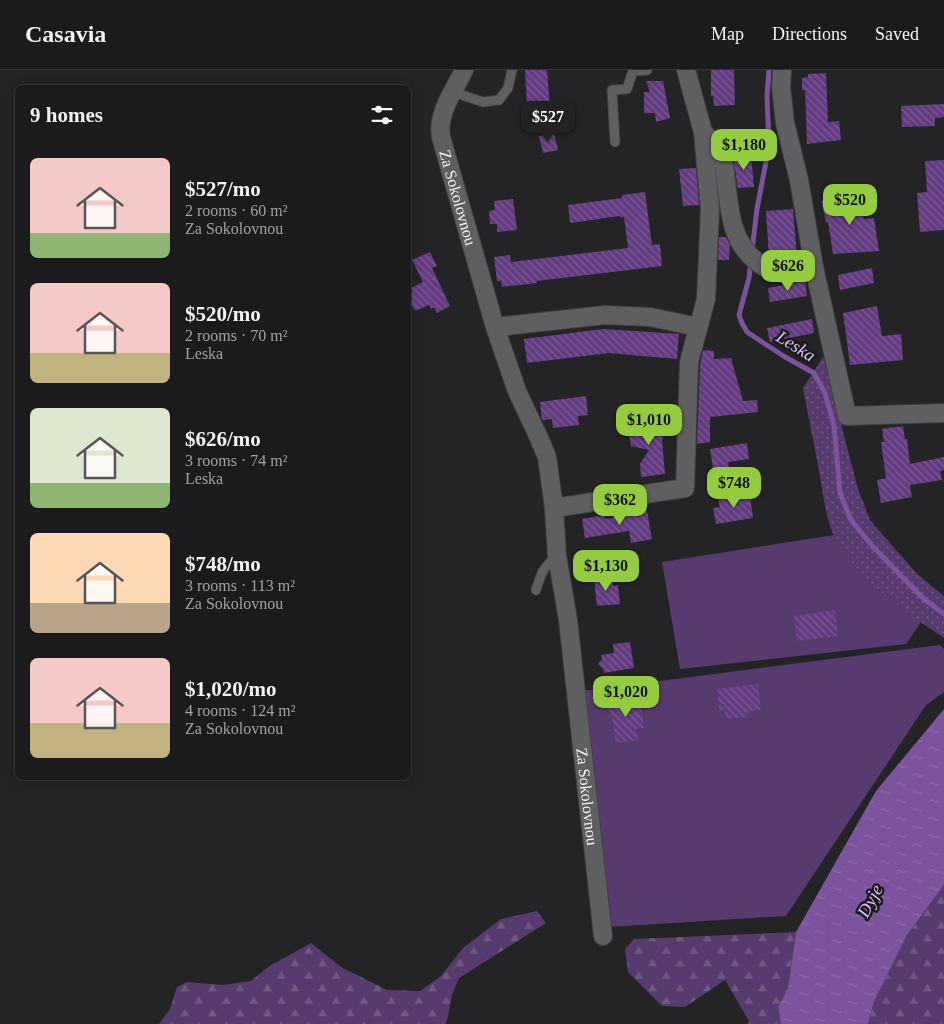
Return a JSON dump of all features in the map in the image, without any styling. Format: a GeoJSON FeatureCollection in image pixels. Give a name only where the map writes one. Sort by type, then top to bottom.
{"type":"FeatureCollection","features":[{"type":"Feature","properties":{"kind":"street","name":"Za Sokolovnou"},"geometry":{"type":"LineString","coordinates":[[464,70],[442,116],[441,137],[495,327],[517,391],[547,457],[554,508],[557,556],[568,620],[603,936]]}},
{"type":"Feature","properties":{"kind":"street"},"geometry":{"type":"LineString","coordinates":[[554,508],[685,488],[689,362],[707,294],[710,218],[710,192],[703,132],[686,70]]}},
{"type":"Feature","properties":{"kind":"street"},"geometry":{"type":"LineString","coordinates":[[782,72],[781,87],[785,122],[799,180],[814,267],[847,416],[944,413]]}},
{"type":"Feature","properties":{"kind":"street"},"geometry":{"type":"LineString","coordinates":[[703,132],[720,150],[735,231],[741,245],[753,258],[767,268],[778,271],[814,267]]}},
{"type":"Feature","properties":{"kind":"street"},"geometry":{"type":"LineString","coordinates":[[495,327],[605,315],[650,317],[698,327]]}},
{"type":"Feature","properties":{"kind":"lane"},"geometry":{"type":"LineString","coordinates":[[453,92],[483,102],[499,100],[508,88],[512,70]]}},
{"type":"Feature","properties":{"kind":"lane"},"geometry":{"type":"LineString","coordinates":[[616,142],[612,90],[627,88],[633,71],[647,70]]}},
{"type":"Feature","properties":{"kind":"lane"},"geometry":{"type":"LineString","coordinates":[[536,590],[540,575],[546,564],[557,556]]}},
{"type":"Feature","properties":{"kind":"green space"},"geometry":{"type":"Polygon","coordinates":[[[823,357],[835,391],[842,428],[858,489],[870,520],[917,574],[944,596],[944,638],[881,593],[866,579],[841,550],[833,534],[826,511],[803,388],[823,357]]]}},
{"type":"Feature","properties":{"kind":"green space"},"geometry":{"type":"Polygon","coordinates":[[[834,535],[850,560],[877,589],[921,622],[906,644],[680,669],[662,562],[834,535]]]}},
{"type":"Feature","properties":{"kind":"green space"},"geometry":{"type":"Polygon","coordinates":[[[940,645],[944,649],[944,692],[926,705],[786,916],[609,927],[582,691],[940,645]]]}},
{"type":"Feature","properties":{"kind":"green space"},"geometry":{"type":"Polygon","coordinates":[[[944,885],[944,1024],[868,1024],[874,1002],[907,935],[944,885]]]}},
{"type":"Feature","properties":{"kind":"green space"},"geometry":{"type":"Polygon","coordinates":[[[537,911],[546,923],[459,978],[452,995],[445,1024],[159,1024],[170,1009],[177,987],[187,982],[223,985],[251,981],[268,967],[311,943],[341,967],[387,990],[420,991],[441,976],[463,948],[501,919],[537,911]]]}},
{"type":"Feature","properties":{"kind":"green space"},"geometry":{"type":"Polygon","coordinates":[[[796,932],[788,988],[778,1007],[781,1024],[748,1024],[749,1021],[725,980],[685,1007],[662,1006],[628,972],[625,949],[634,939],[796,932]]]}},
{"type":"Feature","properties":{"kind":"water","name":"Dyje"},"geometry":{"type":"Polygon","coordinates":[[[944,709],[944,885],[907,935],[874,1002],[868,1024],[781,1024],[778,1007],[788,988],[796,932],[876,791],[944,709]]]}},
{"type":"Feature","properties":{"kind":"building"},"geometry":{"type":"Polygon","coordinates":[[[525,70],[547,70],[550,107],[527,109],[525,70]]]}},
{"type":"Feature","properties":{"kind":"building"},"geometry":{"type":"Polygon","coordinates":[[[711,70],[734,70],[735,105],[714,106],[713,96],[711,96],[711,70]]]}},
{"type":"Feature","properties":{"kind":"building"},"geometry":{"type":"Polygon","coordinates":[[[826,73],[828,122],[839,121],[841,140],[807,144],[805,90],[802,90],[802,78],[808,77],[808,74],[826,73]]]}},
{"type":"Feature","properties":{"kind":"building"},"geometry":{"type":"Polygon","coordinates":[[[646,81],[663,81],[670,118],[656,122],[655,113],[644,113],[644,92],[650,92],[646,81]]]}},
{"type":"Feature","properties":{"kind":"building"},"geometry":{"type":"Polygon","coordinates":[[[944,104],[944,117],[935,118],[935,126],[902,127],[901,106],[944,104]]]}},
{"type":"Feature","properties":{"kind":"building"},"geometry":{"type":"Polygon","coordinates":[[[554,134],[558,150],[543,153],[539,136],[554,134]]]}},
{"type":"Feature","properties":{"kind":"building"},"geometry":{"type":"Polygon","coordinates":[[[751,155],[754,187],[738,188],[733,157],[751,155]]]}},
{"type":"Feature","properties":{"kind":"building"},"geometry":{"type":"Polygon","coordinates":[[[944,160],[944,230],[920,232],[917,193],[927,192],[925,161],[944,160]]]}},
{"type":"Feature","properties":{"kind":"building"},"geometry":{"type":"Polygon","coordinates":[[[696,168],[699,205],[683,206],[679,169],[696,168]]]}},
{"type":"Feature","properties":{"kind":"building"},"geometry":{"type":"Polygon","coordinates":[[[645,192],[652,245],[660,244],[662,266],[502,287],[501,281],[497,281],[494,257],[510,255],[511,262],[628,248],[624,217],[570,223],[568,205],[622,198],[622,195],[645,192]]]}},
{"type":"Feature","properties":{"kind":"building"},"geometry":{"type":"Polygon","coordinates":[[[859,193],[864,219],[874,218],[879,251],[833,254],[828,222],[826,222],[821,201],[859,193]]]}},
{"type":"Feature","properties":{"kind":"building"},"geometry":{"type":"Polygon","coordinates":[[[513,199],[517,230],[497,232],[497,224],[490,224],[489,211],[495,210],[494,201],[513,199]]]}},
{"type":"Feature","properties":{"kind":"building"},"geometry":{"type":"Polygon","coordinates":[[[793,209],[797,257],[772,259],[769,257],[766,211],[793,209]]]}},
{"type":"Feature","properties":{"kind":"building"},"geometry":{"type":"Polygon","coordinates":[[[719,237],[726,237],[730,245],[729,260],[718,260],[719,237]]]}},
{"type":"Feature","properties":{"kind":"building"},"geometry":{"type":"Polygon","coordinates":[[[430,252],[437,266],[432,268],[450,306],[437,313],[434,307],[431,309],[429,305],[415,311],[411,303],[411,288],[423,282],[412,260],[430,252]]]}},
{"type":"Feature","properties":{"kind":"building"},"geometry":{"type":"Polygon","coordinates":[[[872,268],[874,283],[840,290],[838,275],[872,268]]]}},
{"type":"Feature","properties":{"kind":"building"},"geometry":{"type":"Polygon","coordinates":[[[805,281],[807,296],[770,302],[768,288],[805,281]]]}},
{"type":"Feature","properties":{"kind":"building"},"geometry":{"type":"Polygon","coordinates":[[[877,306],[882,336],[901,334],[903,360],[850,365],[843,313],[877,306]]]}},
{"type":"Feature","properties":{"kind":"building"},"geometry":{"type":"Polygon","coordinates":[[[812,319],[814,333],[770,342],[767,328],[812,319]]]}},
{"type":"Feature","properties":{"kind":"building"},"geometry":{"type":"Polygon","coordinates":[[[603,329],[679,334],[677,359],[609,353],[527,363],[524,339],[603,329]]]}},
{"type":"Feature","properties":{"kind":"building"},"geometry":{"type":"Polygon","coordinates":[[[703,350],[714,351],[714,359],[731,358],[743,401],[757,400],[758,412],[710,417],[710,442],[697,444],[700,364],[703,350]]]}},
{"type":"Feature","properties":{"kind":"building"},"geometry":{"type":"Polygon","coordinates":[[[586,396],[588,415],[578,416],[579,425],[553,428],[552,419],[542,420],[540,402],[586,396]]]}},
{"type":"Feature","properties":{"kind":"building"},"geometry":{"type":"Polygon","coordinates":[[[659,420],[661,428],[665,432],[662,440],[665,474],[641,477],[640,464],[649,450],[631,446],[628,429],[631,424],[659,420]]]}},
{"type":"Feature","properties":{"kind":"building"},"geometry":{"type":"Polygon","coordinates":[[[903,426],[905,439],[907,439],[910,464],[944,457],[944,470],[940,471],[942,480],[910,485],[912,497],[881,503],[877,480],[886,478],[881,442],[884,442],[882,429],[903,426]]]}},
{"type":"Feature","properties":{"kind":"building"},"geometry":{"type":"Polygon","coordinates":[[[747,443],[749,459],[728,462],[730,473],[714,475],[710,449],[747,443]]]}},
{"type":"Feature","properties":{"kind":"building"},"geometry":{"type":"Polygon","coordinates":[[[750,494],[753,518],[716,524],[713,508],[720,507],[718,500],[750,494]]]}},
{"type":"Feature","properties":{"kind":"building"},"geometry":{"type":"Polygon","coordinates":[[[647,511],[652,539],[631,543],[629,531],[585,538],[582,519],[604,515],[605,519],[647,511]]]}},
{"type":"Feature","properties":{"kind":"building"},"geometry":{"type":"Polygon","coordinates":[[[612,576],[613,586],[618,585],[620,604],[597,606],[594,578],[612,576]]]}},
{"type":"Feature","properties":{"kind":"building"},"geometry":{"type":"Polygon","coordinates":[[[835,610],[838,636],[797,641],[794,616],[835,610]]]}},
{"type":"Feature","properties":{"kind":"building"},"geometry":{"type":"Polygon","coordinates":[[[630,642],[634,668],[604,673],[598,664],[602,659],[601,655],[614,653],[613,644],[630,642]]]}},
{"type":"Feature","properties":{"kind":"building"},"geometry":{"type":"Polygon","coordinates":[[[758,684],[761,710],[747,711],[748,717],[726,719],[725,710],[719,711],[717,689],[758,684]]]}},
{"type":"Feature","properties":{"kind":"building"},"geometry":{"type":"Polygon","coordinates":[[[640,695],[644,728],[636,729],[638,740],[616,743],[607,700],[640,695]]]}},
{"type":"Feature","properties":{"kind":"waterway","name":"Leska"},"geometry":{"type":"LineString","coordinates":[[752,250],[757,209],[769,146],[767,96],[769,70]]}},
{"type":"Feature","properties":{"kind":"waterway","name":"Leska"},"geometry":{"type":"LineString","coordinates":[[751,261],[749,278],[739,315],[742,323],[747,332],[814,373],[825,393],[834,426],[840,493],[851,520],[873,547],[924,599],[944,614]]}}]}
